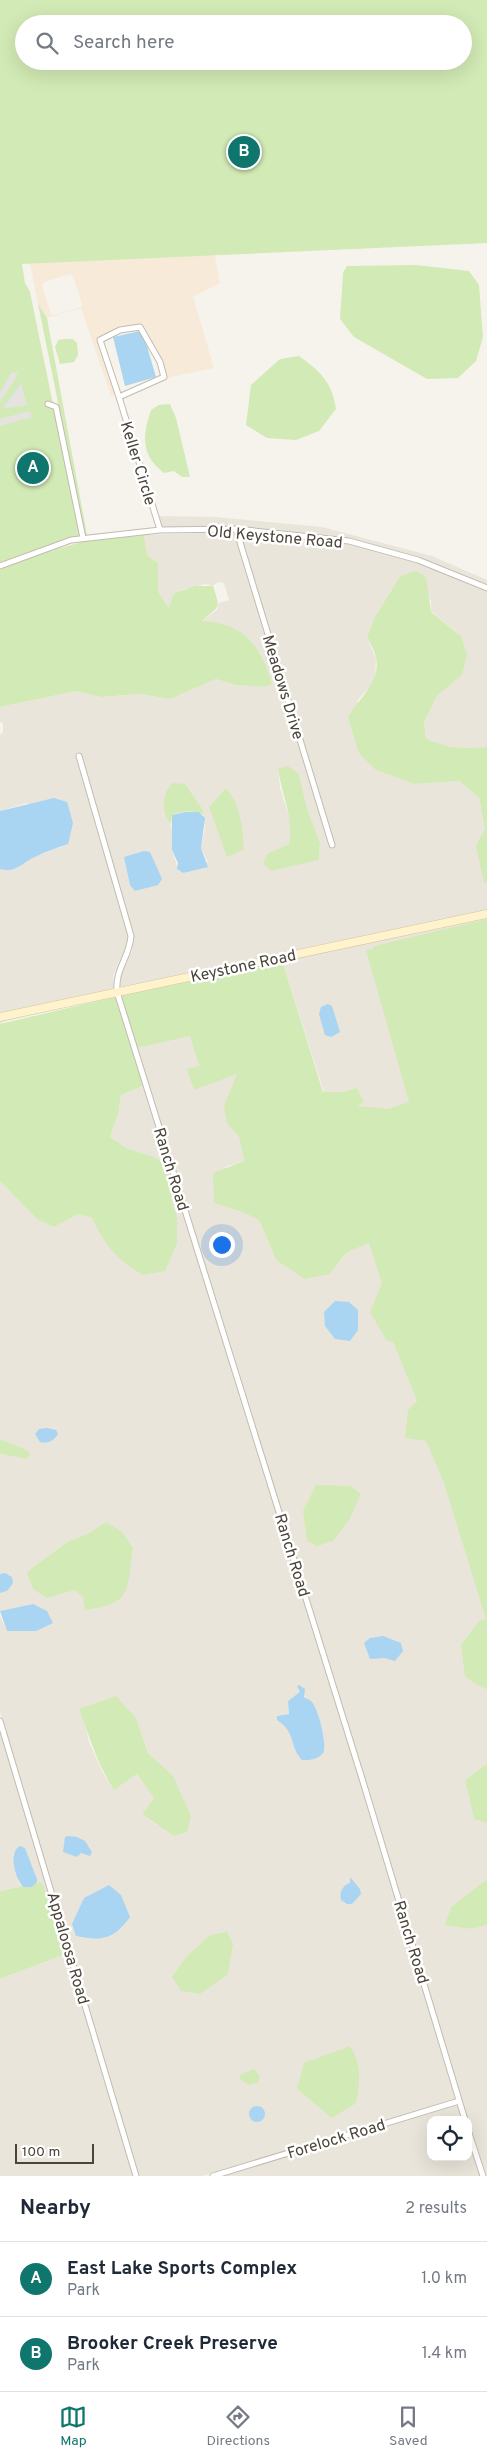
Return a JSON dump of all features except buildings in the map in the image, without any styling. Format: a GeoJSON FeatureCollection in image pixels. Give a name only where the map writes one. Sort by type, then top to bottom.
{"type":"FeatureCollection","features":[{"type":"Feature","properties":{"kind":"main road","name":"Keystone Road"},"geometry":{"type":"LineString","coordinates":[[0,1016],[487,914]]}},
{"type":"Feature","properties":{"kind":"street","name":"Keller Circle"},"geometry":{"type":"LineString","coordinates":[[118,396],[164,377],[160,362],[140,326],[120,330],[100,340],[160,530]]}},
{"type":"Feature","properties":{"kind":"street"},"geometry":{"type":"LineString","coordinates":[[48,404],[56,407],[83,538]]}},
{"type":"Feature","properties":{"kind":"street","name":"Old Keystone Road"},"geometry":{"type":"LineString","coordinates":[[0,566],[71,540],[83,538],[160,530],[236,529],[350,541],[418,560],[487,588]]}},
{"type":"Feature","properties":{"kind":"street","name":"Meadows Drive"},"geometry":{"type":"LineString","coordinates":[[236,529],[332,845]]}},
{"type":"Feature","properties":{"kind":"street"},"geometry":{"type":"LineString","coordinates":[[78,756],[130,936],[130,951],[120,965],[116,978],[117,992]]}},
{"type":"Feature","properties":{"kind":"street","name":"Ranch Road"},"geometry":{"type":"LineString","coordinates":[[117,992],[364,1786],[464,2116]]}},
{"type":"Feature","properties":{"kind":"street","name":"Appaloosa Road"},"geometry":{"type":"LineString","coordinates":[[0,1721],[136,2176]]}},
{"type":"Feature","properties":{"kind":"street","name":"Forelock Road"},"geometry":{"type":"LineString","coordinates":[[213,2176],[459,2101]]}},
{"type":"Feature","properties":{"kind":"street"},"geometry":{"type":"LineString","coordinates":[[472,2142],[483,2176]]}},
{"type":"Feature","properties":{"kind":"shaded area"},"geometry":{"type":"Polygon","coordinates":[[[214,250],[220,283],[193,297],[214,368],[166,378],[162,360],[143,325],[119,327],[99,337],[98,340],[115,394],[111,396],[81,308],[47,318],[38,304],[30,263],[214,250]],[[70,274],[44,282],[42,286],[51,314],[54,315],[81,307],[82,304],[73,276],[70,274]]]}},
{"type":"Feature","properties":{"kind":"shaded area"},"geometry":{"type":"Polygon","coordinates":[[[19,371],[0,402],[0,393],[11,373],[19,371]]]}},
{"type":"Feature","properties":{"kind":"shaded area"},"geometry":{"type":"Polygon","coordinates":[[[21,383],[27,405],[2,409],[21,383]]]}},
{"type":"Feature","properties":{"kind":"shaded area"},"geometry":{"type":"Polygon","coordinates":[[[30,411],[32,417],[0,426],[0,419],[30,411]]]}},
{"type":"Feature","properties":{"kind":"shaded area"},"geometry":{"type":"Polygon","coordinates":[[[158,516],[215,517],[322,527],[432,556],[487,580],[487,585],[419,557],[350,538],[237,526],[161,527],[158,516]]]}},
{"type":"Feature","properties":{"kind":"shaded area"},"geometry":{"type":"Polygon","coordinates":[[[234,532],[330,849],[335,847],[240,533],[349,544],[418,563],[487,592],[487,747],[464,749],[436,744],[426,738],[424,722],[437,696],[462,675],[461,636],[431,611],[431,600],[400,576],[375,617],[367,636],[376,659],[375,681],[357,701],[414,784],[459,781],[479,798],[485,829],[484,882],[487,884],[487,911],[119,989],[118,979],[132,952],[133,936],[80,752],[75,754],[128,936],[127,950],[118,963],[113,977],[114,990],[0,1013],[0,869],[17,868],[34,857],[68,844],[27,803],[0,811],[0,735],[3,732],[3,723],[0,722],[0,707],[76,691],[101,697],[140,694],[170,699],[216,679],[235,685],[264,687],[202,621],[217,610],[219,603],[229,600],[224,583],[218,582],[213,586],[205,584],[174,593],[170,609],[158,591],[158,563],[147,555],[144,535],[234,532]],[[278,769],[280,788],[292,826],[289,844],[268,853],[271,871],[319,859],[320,843],[307,808],[299,774],[278,769]],[[185,784],[164,809],[172,829],[172,850],[179,871],[183,873],[208,862],[201,848],[205,827],[202,808],[185,784]],[[134,856],[124,857],[135,891],[146,888],[134,856]]]}},
{"type":"Feature","properties":{"kind":"shaded area"},"geometry":{"type":"Polygon","coordinates":[[[487,917],[487,919],[444,931],[374,946],[443,1126],[355,1106],[344,1092],[324,1092],[283,963],[120,995],[487,917]]]}},
{"type":"Feature","properties":{"kind":"shaded area"},"geometry":{"type":"Polygon","coordinates":[[[115,996],[6,1021],[0,1024],[0,1020],[115,996]]]}},
{"type":"Feature","properties":{"kind":"shaded area"},"geometry":{"type":"Polygon","coordinates":[[[190,1035],[199,1067],[216,1080],[238,1074],[227,1124],[239,1137],[244,1161],[225,1167],[214,1203],[259,1220],[276,1260],[330,1274],[346,1253],[369,1243],[384,1244],[393,1342],[417,1401],[426,1440],[461,1523],[487,1606],[483,1688],[487,1690],[487,1763],[465,1780],[474,1819],[487,1823],[487,1879],[451,1907],[446,1925],[470,1929],[487,1925],[487,2176],[472,2132],[472,2116],[466,2116],[461,2100],[367,1785],[137,1048],[190,1035]]]}},
{"type":"Feature","properties":{"kind":"shaded area"},"geometry":{"type":"Polygon","coordinates":[[[143,1086],[169,1167],[154,1157],[128,1149],[110,1137],[118,1115],[121,1095],[143,1086]]]}},
{"type":"Feature","properties":{"kind":"shaded area"},"geometry":{"type":"Polygon","coordinates":[[[171,1176],[362,1786],[455,2099],[203,2176],[139,2176],[0,1712],[0,1616],[7,1631],[33,1604],[0,1611],[0,1593],[7,1591],[10,1575],[0,1574],[0,1454],[27,1459],[27,1450],[0,1439],[0,1181],[38,1220],[54,1227],[79,1214],[92,1218],[177,1217],[171,1197],[171,1176]],[[106,1522],[89,1533],[67,1542],[28,1572],[74,1590],[83,1597],[129,1567],[133,1548],[106,1522]],[[297,1686],[301,1692],[288,1701],[289,1714],[277,1716],[293,1737],[298,1756],[302,1760],[307,1761],[322,1755],[324,1737],[317,1713],[297,1686]],[[136,1718],[85,1723],[89,1742],[103,1773],[114,1790],[137,1774],[154,1798],[142,1814],[157,1825],[161,1765],[148,1753],[136,1718]],[[65,1837],[78,1855],[90,1848],[85,1843],[65,1837]]]}},
{"type":"Feature","properties":{"kind":"shaded area"},"geometry":{"type":"Polygon","coordinates":[[[0,1731],[133,2176],[0,2176],[0,1979],[66,1954],[42,1883],[36,1884],[37,1879],[25,1848],[13,1854],[19,1883],[22,1886],[0,1891],[0,1731]]]}},
{"type":"Feature","properties":{"kind":"shaded area"},"geometry":{"type":"Polygon","coordinates":[[[457,2105],[461,2116],[427,2116],[427,2161],[472,2161],[472,2151],[480,2176],[224,2176],[457,2105]]]}},
{"type":"Feature","properties":{"kind":"green space"},"geometry":{"type":"Polygon","coordinates":[[[0,0],[487,0],[487,243],[22,264],[25,283],[30,292],[80,536],[70,537],[0,563],[0,0]]]}},
{"type":"Feature","properties":{"kind":"green space"},"geometry":{"type":"Polygon","coordinates":[[[416,265],[469,271],[479,285],[483,337],[476,361],[458,378],[427,379],[354,337],[340,319],[343,273],[347,266],[416,265]]]}},
{"type":"Feature","properties":{"kind":"green space"},"geometry":{"type":"Polygon","coordinates":[[[38,304],[47,318],[87,535],[85,535],[38,304]]]}},
{"type":"Feature","properties":{"kind":"green space"},"geometry":{"type":"Polygon","coordinates":[[[73,339],[77,343],[78,355],[74,362],[60,364],[55,347],[58,340],[73,339]]]}},
{"type":"Feature","properties":{"kind":"green space"},"geometry":{"type":"Polygon","coordinates":[[[299,356],[314,367],[324,378],[332,392],[336,409],[319,431],[296,440],[267,438],[246,425],[251,385],[280,359],[299,356]]]}},
{"type":"Feature","properties":{"kind":"green space"},"geometry":{"type":"Polygon","coordinates":[[[170,404],[176,418],[190,477],[182,477],[174,471],[164,473],[151,460],[145,445],[146,428],[151,410],[159,405],[170,404]]]}},
{"type":"Feature","properties":{"kind":"green space"},"geometry":{"type":"Polygon","coordinates":[[[144,535],[147,555],[158,563],[158,591],[169,608],[174,593],[195,586],[213,586],[218,604],[216,609],[202,621],[229,626],[249,639],[262,658],[272,684],[264,687],[235,685],[216,679],[170,699],[140,694],[101,697],[76,691],[0,707],[0,570],[34,556],[81,542],[144,535]]]}},
{"type":"Feature","properties":{"kind":"green space"},"geometry":{"type":"Polygon","coordinates":[[[416,571],[426,577],[431,612],[461,636],[467,654],[462,675],[437,696],[424,722],[426,738],[434,742],[456,747],[487,747],[487,884],[484,882],[476,846],[485,829],[479,798],[459,781],[414,784],[376,770],[359,753],[348,717],[368,689],[375,675],[377,667],[374,650],[367,636],[375,617],[400,576],[416,571]]]}},
{"type":"Feature","properties":{"kind":"green space"},"geometry":{"type":"Polygon","coordinates":[[[288,766],[299,774],[307,808],[320,843],[319,860],[271,871],[263,863],[268,853],[289,844],[289,816],[278,769],[288,766]]]}},
{"type":"Feature","properties":{"kind":"green space"},"geometry":{"type":"Polygon","coordinates":[[[173,783],[185,784],[202,808],[204,815],[184,812],[172,815],[171,824],[165,814],[164,797],[173,783]]]}},
{"type":"Feature","properties":{"kind":"green space"},"geometry":{"type":"Polygon","coordinates":[[[226,788],[238,809],[244,849],[227,857],[209,807],[226,788]]]}},
{"type":"Feature","properties":{"kind":"green space"},"geometry":{"type":"Polygon","coordinates":[[[487,919],[487,1690],[465,1677],[461,1645],[480,1620],[486,1619],[444,1483],[426,1441],[405,1438],[408,1410],[417,1401],[393,1342],[387,1341],[370,1312],[382,1283],[369,1243],[346,1253],[330,1274],[305,1279],[276,1260],[259,1220],[214,1203],[213,1173],[244,1161],[239,1137],[227,1124],[224,1106],[237,1074],[194,1090],[187,1069],[199,1066],[190,1036],[137,1048],[121,995],[283,963],[323,1092],[343,1092],[357,1088],[364,1102],[357,1106],[388,1109],[409,1102],[366,950],[373,949],[374,946],[487,919]]]}},
{"type":"Feature","properties":{"kind":"green space"},"geometry":{"type":"Polygon","coordinates":[[[115,997],[143,1086],[121,1095],[118,1115],[110,1137],[128,1149],[154,1157],[169,1167],[171,1197],[177,1217],[177,1243],[165,1271],[143,1275],[125,1263],[112,1251],[92,1218],[79,1214],[54,1227],[38,1220],[0,1181],[0,1024],[115,997]]]}},
{"type":"Feature","properties":{"kind":"green space"},"geometry":{"type":"Polygon","coordinates":[[[0,1439],[27,1450],[30,1455],[27,1459],[0,1454],[0,1439]]]}},
{"type":"Feature","properties":{"kind":"green space"},"geometry":{"type":"Polygon","coordinates":[[[316,1485],[350,1486],[361,1494],[349,1520],[333,1541],[317,1546],[307,1541],[303,1511],[316,1485]]]}},
{"type":"Feature","properties":{"kind":"green space"},"geometry":{"type":"Polygon","coordinates":[[[106,1522],[122,1532],[133,1548],[128,1585],[120,1599],[101,1607],[85,1610],[83,1597],[74,1590],[47,1598],[33,1589],[27,1572],[67,1542],[89,1533],[106,1522]]]}},
{"type":"Feature","properties":{"kind":"green space"},"geometry":{"type":"Polygon","coordinates":[[[116,1696],[136,1718],[148,1753],[173,1776],[191,1816],[187,1832],[174,1836],[142,1814],[154,1798],[137,1774],[114,1790],[108,1780],[98,1760],[79,1709],[116,1696]]]}},
{"type":"Feature","properties":{"kind":"green space"},"geometry":{"type":"Polygon","coordinates":[[[487,1763],[487,1823],[474,1819],[465,1780],[487,1763]]]}},
{"type":"Feature","properties":{"kind":"green space"},"geometry":{"type":"Polygon","coordinates":[[[487,1879],[487,1925],[470,1929],[445,1925],[451,1907],[487,1879]]]}},
{"type":"Feature","properties":{"kind":"green space"},"geometry":{"type":"Polygon","coordinates":[[[42,1882],[66,1954],[0,1979],[0,1891],[42,1882]]]}},
{"type":"Feature","properties":{"kind":"green space"},"geometry":{"type":"Polygon","coordinates":[[[227,1932],[233,1944],[228,1974],[200,1994],[181,1991],[172,1977],[188,1955],[210,1935],[227,1932]]]}},
{"type":"Feature","properties":{"kind":"green space"},"geometry":{"type":"Polygon","coordinates":[[[350,2046],[357,2059],[359,2073],[356,2103],[332,2118],[297,2089],[304,2063],[350,2046]]]}},
{"type":"Feature","properties":{"kind":"green space"},"geometry":{"type":"Polygon","coordinates":[[[254,2069],[260,2077],[258,2083],[249,2085],[240,2079],[240,2075],[254,2069]]]}},
{"type":"Feature","properties":{"kind":"water"},"geometry":{"type":"Polygon","coordinates":[[[140,331],[146,343],[156,377],[125,386],[113,337],[140,331]]]}},
{"type":"Feature","properties":{"kind":"water"},"geometry":{"type":"Polygon","coordinates":[[[54,798],[67,802],[73,823],[68,844],[32,858],[11,870],[0,869],[0,811],[54,798]]]}},
{"type":"Feature","properties":{"kind":"water"},"geometry":{"type":"Polygon","coordinates":[[[185,812],[199,812],[205,818],[201,848],[208,867],[183,873],[177,869],[178,863],[172,850],[172,815],[185,812]]]}},
{"type":"Feature","properties":{"kind":"water"},"geometry":{"type":"Polygon","coordinates":[[[144,851],[150,852],[162,879],[158,885],[135,891],[130,885],[124,857],[144,851]]]}},
{"type":"Feature","properties":{"kind":"water"},"geometry":{"type":"Polygon","coordinates":[[[328,1004],[332,1006],[340,1032],[331,1037],[325,1035],[319,1014],[321,1007],[328,1004]]]}},
{"type":"Feature","properties":{"kind":"water"},"geometry":{"type":"Polygon","coordinates":[[[335,1301],[349,1302],[358,1310],[358,1330],[350,1341],[335,1339],[325,1326],[324,1312],[335,1301]]]}},
{"type":"Feature","properties":{"kind":"water"},"geometry":{"type":"Polygon","coordinates":[[[39,1429],[56,1430],[58,1434],[50,1441],[40,1442],[35,1434],[39,1429]]]}},
{"type":"Feature","properties":{"kind":"water"},"geometry":{"type":"Polygon","coordinates":[[[5,1573],[12,1577],[13,1583],[7,1591],[0,1593],[0,1574],[5,1573]]]}},
{"type":"Feature","properties":{"kind":"water"},"geometry":{"type":"Polygon","coordinates":[[[33,1604],[47,1611],[53,1623],[36,1631],[7,1631],[0,1611],[33,1604]]]}},
{"type":"Feature","properties":{"kind":"water"},"geometry":{"type":"Polygon","coordinates":[[[383,1636],[401,1643],[403,1651],[395,1661],[385,1658],[370,1659],[364,1643],[370,1638],[383,1636]]]}},
{"type":"Feature","properties":{"kind":"water"},"geometry":{"type":"Polygon","coordinates":[[[299,1685],[305,1689],[304,1697],[314,1705],[323,1735],[323,1753],[319,1757],[310,1760],[302,1760],[295,1750],[288,1730],[277,1720],[277,1716],[289,1714],[288,1701],[300,1692],[297,1686],[299,1685]]]}},
{"type":"Feature","properties":{"kind":"water"},"geometry":{"type":"Polygon","coordinates":[[[65,1837],[77,1837],[85,1841],[92,1852],[90,1856],[81,1853],[77,1857],[63,1852],[65,1837]]]}},
{"type":"Feature","properties":{"kind":"water"},"geometry":{"type":"Polygon","coordinates":[[[20,1846],[25,1848],[37,1879],[37,1882],[32,1887],[23,1887],[15,1872],[14,1854],[20,1846]]]}},
{"type":"Feature","properties":{"kind":"water"},"geometry":{"type":"Polygon","coordinates":[[[350,1877],[360,1889],[361,1894],[352,1904],[347,1904],[341,1900],[341,1892],[350,1883],[350,1877]]]}},
{"type":"Feature","properties":{"kind":"water"},"geometry":{"type":"Polygon","coordinates":[[[109,1885],[121,1895],[130,1917],[118,1930],[106,1937],[76,1936],[72,1924],[84,1898],[109,1885]]]}},
{"type":"Feature","properties":{"kind":"water"},"geometry":{"type":"Polygon","coordinates":[[[257,2106],[263,2108],[265,2114],[263,2120],[257,2122],[251,2120],[249,2114],[251,2108],[257,2106]]]}},
{"type":"Feature","properties":{"kind":"place","name":"Brooker Creek Preserve"},"geometry":{"type":"Point","coordinates":[244,152]}},
{"type":"Feature","properties":{"kind":"place","name":"East Lake Sports Complex"},"geometry":{"type":"Point","coordinates":[33,468]}}]}
